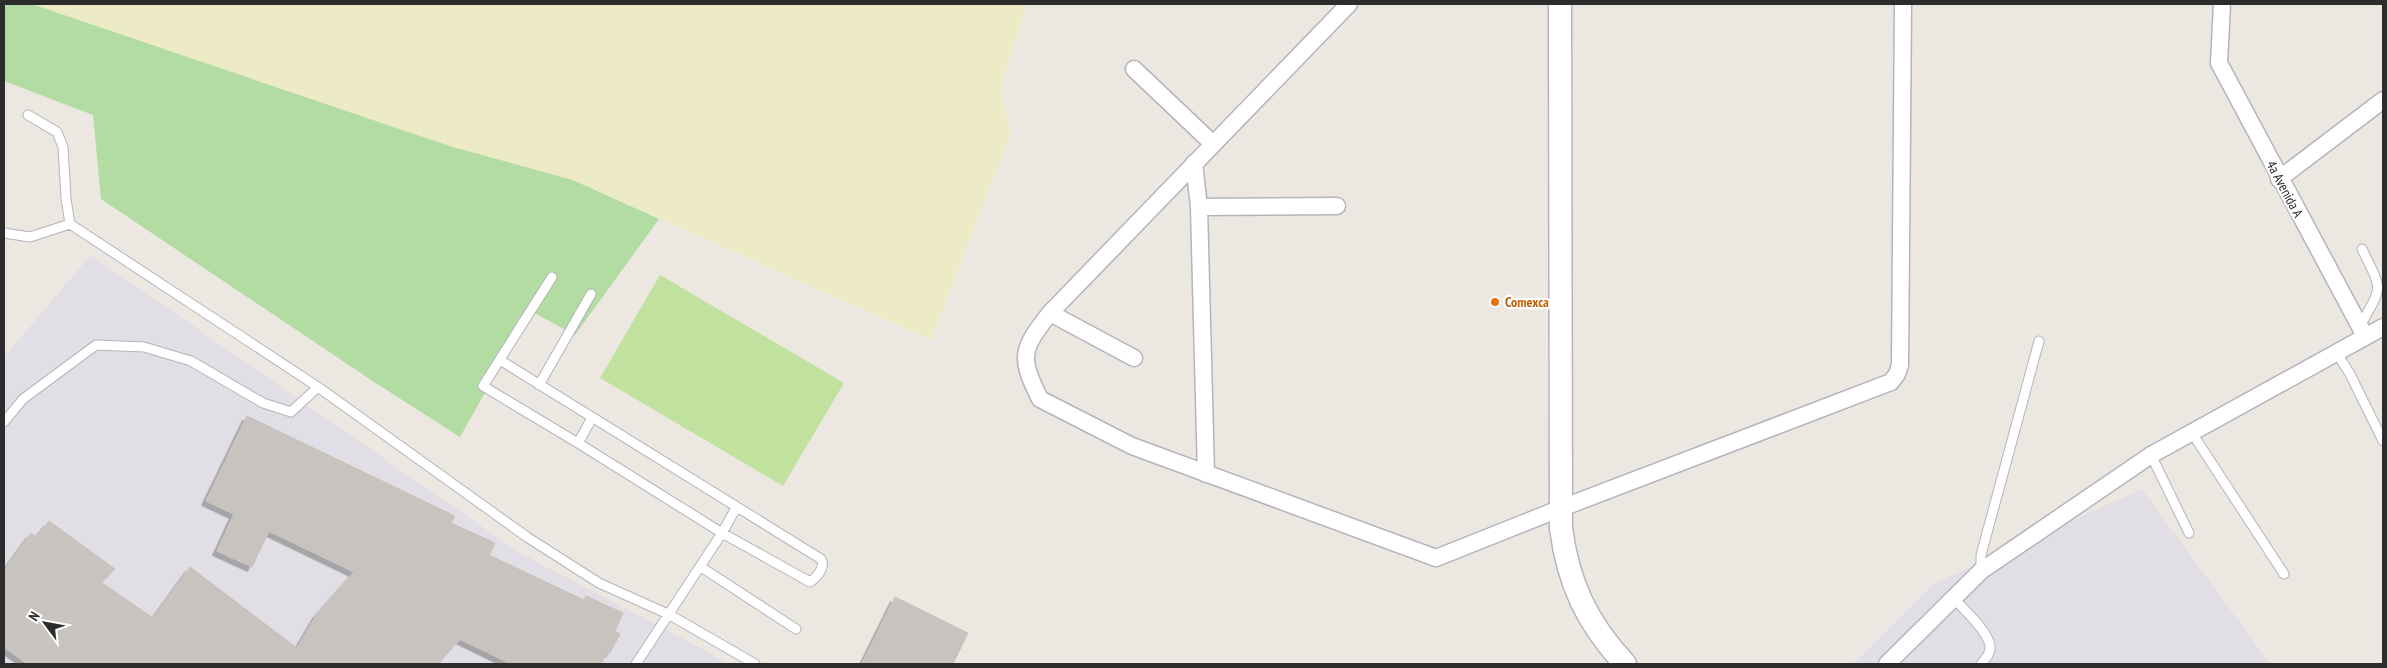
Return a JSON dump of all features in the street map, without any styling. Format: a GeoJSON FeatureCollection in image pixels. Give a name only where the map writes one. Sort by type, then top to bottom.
{"type":"FeatureCollection","features":[{"type":"Feature","properties":{"kind":"main road"},"geometry":{"type":"LineString","coordinates":[[1560,4],[1559,509],[1564,552],[1573,583],[1586,614],[1604,642],[1625,664]]}},
{"type":"Feature","properties":{"kind":"street"},"geometry":{"type":"LineString","coordinates":[[1349,4],[1050,313],[1032,336],[1024,360],[1040,399],[1132,446],[1436,558],[1891,382],[1897,374],[1900,364],[1903,4]]}},
{"type":"Feature","properties":{"kind":"street","name":"4a Avenida A"},"geometry":{"type":"LineString","coordinates":[[2222,4],[2219,64],[2362,331]]}},
{"type":"Feature","properties":{"kind":"street"},"geometry":{"type":"LineString","coordinates":[[1134,69],[1213,144]]}},
{"type":"Feature","properties":{"kind":"street"},"geometry":{"type":"LineString","coordinates":[[2280,179],[2383,100]]}},
{"type":"Feature","properties":{"kind":"street"},"geometry":{"type":"LineString","coordinates":[[1194,163],[1199,207],[1206,474]]}},
{"type":"Feature","properties":{"kind":"street"},"geometry":{"type":"LineString","coordinates":[[1199,207],[1336,206]]}},
{"type":"Feature","properties":{"kind":"street"},"geometry":{"type":"LineString","coordinates":[[1050,313],[1134,358]]}},
{"type":"Feature","properties":{"kind":"street"},"geometry":{"type":"LineString","coordinates":[[1895,661],[1981,570],[2152,455],[2336,352],[2362,331],[2383,327]]}},
{"type":"Feature","properties":{"kind":"lane"},"geometry":{"type":"LineString","coordinates":[[28,115],[57,132],[63,147],[66,199],[70,224],[318,388],[527,537],[599,583],[670,615],[755,664]]}},
{"type":"Feature","properties":{"kind":"lane"},"geometry":{"type":"LineString","coordinates":[[4,232],[30,237],[70,224]]}},
{"type":"Feature","properties":{"kind":"lane"},"geometry":{"type":"LineString","coordinates":[[2362,249],[2378,281],[2379,293],[2362,331]]}},
{"type":"Feature","properties":{"kind":"lane"},"geometry":{"type":"LineString","coordinates":[[500,360],[736,508],[821,558],[823,567],[810,582],[722,533],[578,442],[483,386],[552,277]]}},
{"type":"Feature","properties":{"kind":"lane"},"geometry":{"type":"LineString","coordinates":[[539,385],[591,294]]}},
{"type":"Feature","properties":{"kind":"lane"},"geometry":{"type":"LineString","coordinates":[[1981,570],[1981,555],[2039,341]]}},
{"type":"Feature","properties":{"kind":"lane"},"geometry":{"type":"LineString","coordinates":[[4,422],[24,399],[96,345],[144,347],[190,361],[263,403],[291,412],[318,388]]}},
{"type":"Feature","properties":{"kind":"lane"},"geometry":{"type":"LineString","coordinates":[[2336,352],[2350,374],[2383,441]]}},
{"type":"Feature","properties":{"kind":"lane"},"geometry":{"type":"LineString","coordinates":[[578,442],[592,418]]}},
{"type":"Feature","properties":{"kind":"lane"},"geometry":{"type":"LineString","coordinates":[[2192,433],[2284,574]]}},
{"type":"Feature","properties":{"kind":"lane"},"geometry":{"type":"LineString","coordinates":[[2152,455],[2189,533]]}},
{"type":"Feature","properties":{"kind":"lane"},"geometry":{"type":"LineString","coordinates":[[636,664],[701,567],[736,508]]}},
{"type":"Feature","properties":{"kind":"lane"},"geometry":{"type":"LineString","coordinates":[[701,567],[796,629]]}},
{"type":"Feature","properties":{"kind":"lane"},"geometry":{"type":"LineString","coordinates":[[1953,598],[1987,637],[1991,647],[1988,656],[1981,664]]}},
{"type":"Feature","properties":{"kind":"shaded area"},"geometry":{"type":"Polygon","coordinates":[[[91,255],[520,553],[697,646],[727,664],[4,664],[4,357],[91,255]]]}},
{"type":"Feature","properties":{"kind":"shaded area"},"geometry":{"type":"Polygon","coordinates":[[[2142,489],[2270,664],[1853,664],[1933,584],[2142,489]]]}},
{"type":"Feature","properties":{"kind":"green space"},"geometry":{"type":"Polygon","coordinates":[[[4,4],[32,4],[450,146],[573,180],[659,219],[575,335],[531,311],[460,437],[371,380],[101,199],[93,115],[4,81],[4,4]]]}},
{"type":"Feature","properties":{"kind":"green space"},"geometry":{"type":"Polygon","coordinates":[[[660,275],[844,383],[783,486],[600,378],[660,275]]]}},
{"type":"Feature","properties":{"kind":"sand"},"geometry":{"type":"Polygon","coordinates":[[[32,4],[1027,4],[1000,89],[1011,133],[931,340],[573,180],[450,146],[32,4]]]}},
{"type":"Feature","properties":{"kind":"building"},"geometry":{"type":"Polygon","coordinates":[[[247,416],[455,516],[451,523],[495,543],[489,555],[584,600],[586,596],[623,613],[615,631],[620,634],[610,653],[607,652],[601,664],[511,664],[460,639],[438,664],[27,664],[4,647],[4,570],[31,533],[36,537],[49,521],[115,569],[101,582],[153,618],[190,567],[297,648],[317,614],[354,572],[269,531],[252,567],[217,551],[234,514],[206,501],[247,416]]]}},
{"type":"Feature","properties":{"kind":"building"},"geometry":{"type":"Polygon","coordinates":[[[895,597],[968,633],[953,664],[862,664],[895,597]]]}},
{"type":"Feature","properties":{"kind":"place","name":"Comexca"},"geometry":{"type":"Point","coordinates":[1495,302]}}]}
